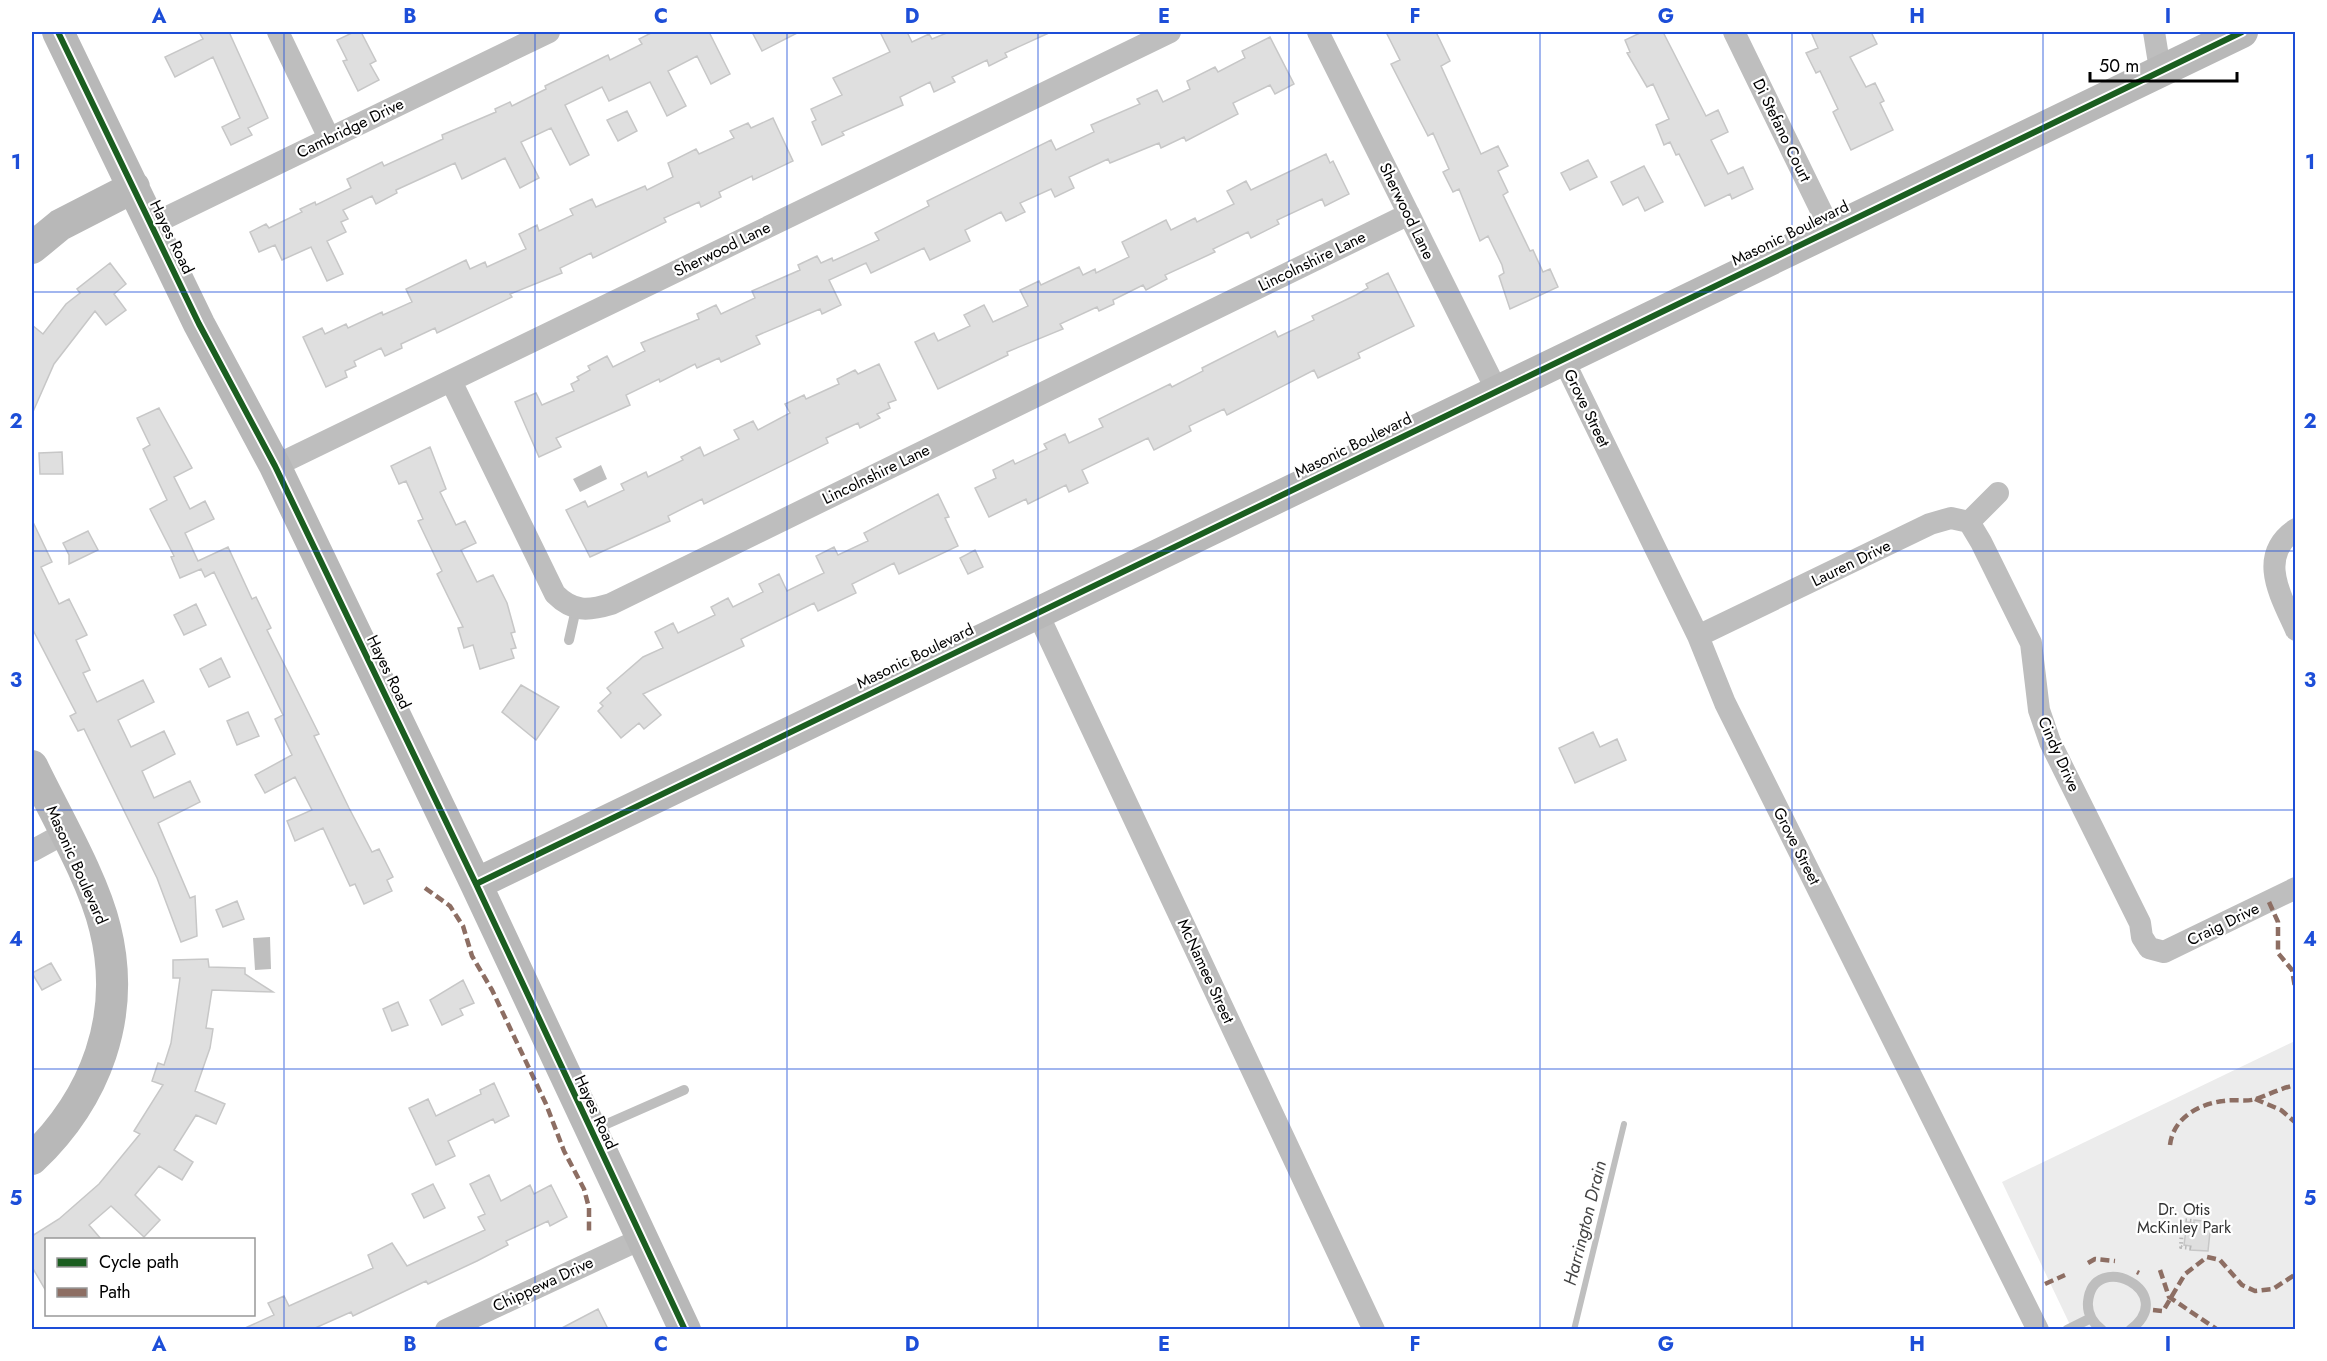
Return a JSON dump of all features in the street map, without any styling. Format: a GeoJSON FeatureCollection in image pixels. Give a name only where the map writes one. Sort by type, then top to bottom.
{"type":"FeatureCollection","features":[{"type":"Feature","properties":{"kind":"street","name":"Hayes Road"},"geometry":{"type":"LineString","coordinates":[[58,32],[199,324],[275,466],[476,884],[641,1239],[686,1329]]}},
{"type":"Feature","properties":{"kind":"street"},"geometry":{"type":"LineString","coordinates":[[278,32],[329,138]]}},
{"type":"Feature","properties":{"kind":"street","name":"Cambridge Drive"},"geometry":{"type":"LineString","coordinates":[[151,225],[549,32]]}},
{"type":"Feature","properties":{"kind":"street","name":"Sherwood Lane"},"geometry":{"type":"LineString","coordinates":[[275,466],[1170,32]]}},
{"type":"Feature","properties":{"kind":"street","name":"Sherwood Lane"},"geometry":{"type":"LineString","coordinates":[[1318,32],[1497,391]]}},
{"type":"Feature","properties":{"kind":"street","name":"Di Stefano Court"},"geometry":{"type":"LineString","coordinates":[[1734,32],[1830,229]]}},
{"type":"Feature","properties":{"kind":"street"},"geometry":{"type":"LineString","coordinates":[[2154,32],[2158,57],[2164,69]]}},
{"type":"Feature","properties":{"kind":"street","name":"Masonic Boulevard"},"geometry":{"type":"LineString","coordinates":[[476,884],[2242,32]]}},
{"type":"Feature","properties":{"kind":"street"},"geometry":{"type":"LineString","coordinates":[[32,248],[60,225],[134,187]]}},
{"type":"Feature","properties":{"kind":"street","name":"Lincolnshire Lane"},"geometry":{"type":"LineString","coordinates":[[576,609],[593,609],[611,604],[1409,214]]}},
{"type":"Feature","properties":{"kind":"street","name":"Grove Street"},"geometry":{"type":"LineString","coordinates":[[1563,359],[1698,636],[1725,703],[2038,1329]]}},
{"type":"Feature","properties":{"kind":"street"},"geometry":{"type":"LineString","coordinates":[[451,381],[555,594],[576,609]]}},
{"type":"Feature","properties":{"kind":"street"},"geometry":{"type":"LineString","coordinates":[[1968,522],[1998,493]]}},
{"type":"Feature","properties":{"kind":"street","name":"Lauren Drive"},"geometry":{"type":"LineString","coordinates":[[1698,636],[1930,524],[1951,518],[1968,522]]}},
{"type":"Feature","properties":{"kind":"street","name":"Cindy Drive"},"geometry":{"type":"LineString","coordinates":[[1968,522],[1981,542],[2031,643],[2039,710],[2050,742],[2140,923],[2142,937],[2149,948]]}},
{"type":"Feature","properties":{"kind":"street"},"geometry":{"type":"LineString","coordinates":[[2295,529],[2276,549],[2273,572],[2295,630]]}},
{"type":"Feature","properties":{"kind":"street","name":"McNamee Street"},"geometry":{"type":"LineString","coordinates":[[1037,612],[1374,1329]]}},
{"type":"Feature","properties":{"kind":"street","name":"Masonic Boulevard"},"geometry":{"type":"LineString","coordinates":[[32,766],[97,903],[105,928],[113,988],[112,1013],[107,1038],[88,1087],[57,1134],[32,1159]]}},
{"type":"Feature","properties":{"kind":"street"},"geometry":{"type":"LineString","coordinates":[[32,851],[65,833]]}},
{"type":"Feature","properties":{"kind":"street","name":"Craig Drive"},"geometry":{"type":"LineString","coordinates":[[2149,948],[2164,952],[2295,888]]}},
{"type":"Feature","properties":{"kind":"street","name":"Chippewa Drive"},"geometry":{"type":"LineString","coordinates":[[446,1329],[641,1239]]}},
{"type":"Feature","properties":{"kind":"lane"},"geometry":{"type":"LineString","coordinates":[[569,640],[576,609]]}},
{"type":"Feature","properties":{"kind":"lane"},"geometry":{"type":"LineString","coordinates":[[590,1131],[684,1090]]}},
{"type":"Feature","properties":{"kind":"lane"},"geometry":{"type":"LineString","coordinates":[[2102,1329],[2091,1318],[2088,1300],[2097,1283],[2115,1276],[2124,1277],[2140,1288],[2145,1306],[2139,1323],[2130,1329]]}},
{"type":"Feature","properties":{"kind":"lane"},"geometry":{"type":"LineString","coordinates":[[2067,1329],[2091,1318]]}},
{"type":"Feature","properties":{"kind":"path"},"geometry":{"type":"LineString","coordinates":[[2191,1248],[2181,1247],[2184,1233],[2182,1220],[2194,1221]]}},
{"type":"Feature","properties":{"kind":"path"},"geometry":{"type":"LineString","coordinates":[[2163,1231],[2184,1233]]}},
{"type":"Feature","properties":{"kind":"green space","name":"Dr. Otis McKinley Park"},"geometry":{"type":"Polygon","coordinates":[[[2295,1041],[2295,1329],[2072,1329],[2002,1182],[2295,1041]]]}},
{"type":"Feature","properties":{"kind":"shaded area"},"geometry":{"type":"Polygon","coordinates":[[[601,465],[607,479],[580,492],[573,479],[601,465]]]}},
{"type":"Feature","properties":{"kind":"shaded area"},"geometry":{"type":"Polygon","coordinates":[[[270,937],[271,969],[255,970],[253,938],[270,937]]]}},
{"type":"Feature","properties":{"kind":"building"},"geometry":{"type":"Polygon","coordinates":[[[199,32],[229,32],[268,118],[248,128],[252,135],[231,145],[222,127],[240,118],[213,57],[175,77],[165,57],[203,39],[199,32]]]}},
{"type":"Feature","properties":{"kind":"building"},"geometry":{"type":"Polygon","coordinates":[[[354,32],[361,32],[376,61],[370,64],[379,80],[358,91],[343,61],[347,60],[337,40],[354,32]]]}},
{"type":"Feature","properties":{"kind":"building"},"geometry":{"type":"Polygon","coordinates":[[[653,32],[709,32],[730,74],[711,84],[697,56],[668,71],[686,106],[667,116],[650,82],[609,101],[602,87],[565,105],[589,155],[570,165],[551,128],[521,142],[539,178],[520,188],[505,158],[462,179],[455,163],[396,190],[397,193],[376,204],[372,196],[343,210],[348,219],[341,222],[346,232],[327,241],[343,274],[327,281],[311,247],[282,260],[275,245],[259,252],[250,232],[266,224],[269,228],[302,212],[300,209],[315,202],[316,205],[351,188],[347,179],[382,162],[384,166],[443,139],[442,135],[496,112],[495,109],[510,102],[512,106],[546,89],[545,86],[608,55],[610,60],[642,44],[639,39],[653,32]]]}},
{"type":"Feature","properties":{"kind":"building"},"geometry":{"type":"Polygon","coordinates":[[[752,32],[799,32],[762,51],[752,32]]]}},
{"type":"Feature","properties":{"kind":"building"},"geometry":{"type":"Polygon","coordinates":[[[880,32],[907,32],[912,42],[929,34],[932,39],[949,32],[1051,32],[1005,53],[1007,57],[989,66],[987,60],[952,77],[955,82],[934,92],[930,82],[900,97],[903,105],[842,132],[844,135],[822,145],[812,122],[816,120],[811,109],[842,95],[833,78],[890,52],[880,32]]]}},
{"type":"Feature","properties":{"kind":"building"},"geometry":{"type":"Polygon","coordinates":[[[1386,32],[1436,32],[1450,61],[1441,66],[1481,154],[1498,146],[1508,166],[1498,171],[1508,192],[1503,195],[1530,251],[1533,250],[1543,272],[1550,269],[1558,287],[1510,309],[1499,276],[1504,273],[1502,265],[1488,236],[1480,241],[1459,189],[1453,192],[1443,172],[1449,169],[1433,133],[1428,136],[1391,64],[1400,60],[1386,32]]]}},
{"type":"Feature","properties":{"kind":"building"},"geometry":{"type":"Polygon","coordinates":[[[1642,32],[1663,32],[1706,116],[1718,110],[1728,132],[1711,140],[1728,174],[1743,167],[1753,189],[1732,199],[1730,194],[1705,206],[1679,154],[1676,155],[1670,142],[1664,145],[1656,125],[1669,119],[1653,84],[1647,87],[1627,53],[1630,52],[1625,40],[1642,32]]]}},
{"type":"Feature","properties":{"kind":"building"},"geometry":{"type":"Polygon","coordinates":[[[1811,32],[1871,32],[1877,44],[1850,57],[1866,87],[1875,83],[1884,101],[1880,103],[1893,130],[1851,150],[1833,112],[1838,109],[1820,71],[1816,73],[1806,53],[1818,48],[1811,32]]]}},
{"type":"Feature","properties":{"kind":"building"},"geometry":{"type":"Polygon","coordinates":[[[1270,37],[1294,84],[1275,94],[1270,85],[1233,103],[1238,114],[1186,141],[1184,137],[1161,148],[1159,143],[1110,163],[1108,159],[1069,177],[1074,188],[1055,197],[1051,189],[1020,203],[1025,212],[1006,221],[1001,212],[965,230],[970,241],[930,260],[924,248],[871,273],[866,263],[829,280],[841,305],[822,314],[820,309],[756,336],[760,344],[721,362],[719,358],[697,368],[695,364],[660,382],[659,379],[626,395],[630,405],[556,438],[561,447],[539,457],[515,402],[536,393],[542,405],[574,391],[571,384],[579,380],[577,377],[590,370],[588,366],[607,356],[613,367],[645,351],[641,343],[699,319],[697,314],[716,305],[721,314],[755,298],[752,291],[800,270],[798,265],[817,256],[821,263],[832,258],[833,261],[879,240],[875,233],[929,206],[927,201],[1051,140],[1056,150],[1094,132],[1091,125],[1140,104],[1137,99],[1157,90],[1163,102],[1190,89],[1187,81],[1215,67],[1218,72],[1245,58],[1242,51],[1270,37]]]}},
{"type":"Feature","properties":{"kind":"building"},"geometry":{"type":"Polygon","coordinates":[[[627,111],[637,131],[618,141],[607,120],[627,111]]]}},
{"type":"Feature","properties":{"kind":"building"},"geometry":{"type":"Polygon","coordinates":[[[773,118],[793,161],[753,180],[752,176],[719,192],[721,197],[701,207],[699,202],[664,218],[666,222],[593,258],[591,253],[560,268],[562,273],[510,294],[512,297],[437,333],[435,328],[401,344],[402,348],[385,356],[381,348],[354,361],[356,366],[345,371],[347,377],[326,387],[303,337],[322,328],[325,334],[346,324],[348,328],[382,312],[383,315],[412,302],[406,289],[466,260],[470,269],[485,262],[487,267],[526,249],[519,234],[537,225],[539,231],[573,215],[570,209],[592,199],[596,207],[645,186],[647,190],[673,177],[668,163],[696,149],[699,154],[734,138],[730,131],[748,123],[751,128],[773,118]]]}},
{"type":"Feature","properties":{"kind":"building"},"geometry":{"type":"Polygon","coordinates":[[[1326,154],[1330,163],[1333,161],[1349,194],[1325,206],[1322,199],[1277,220],[1279,224],[1251,238],[1248,232],[1213,249],[1215,252],[1165,275],[1167,279],[1146,290],[1143,285],[1113,300],[1114,304],[1099,311],[1097,307],[1060,324],[1063,329],[1007,352],[1008,355],[938,389],[915,342],[934,333],[938,341],[970,326],[964,315],[984,305],[993,322],[1028,306],[1020,290],[1039,281],[1041,285],[1079,267],[1083,275],[1095,269],[1096,273],[1129,257],[1122,242],[1166,220],[1171,230],[1195,218],[1197,222],[1234,204],[1227,191],[1246,181],[1251,190],[1326,154]]]}},
{"type":"Feature","properties":{"kind":"building"},"geometry":{"type":"Polygon","coordinates":[[[1588,160],[1597,177],[1570,190],[1561,173],[1588,160]]]}},
{"type":"Feature","properties":{"kind":"building"},"geometry":{"type":"Polygon","coordinates":[[[1644,166],[1663,202],[1645,211],[1638,197],[1623,205],[1611,182],[1644,166]]]}},
{"type":"Feature","properties":{"kind":"building"},"geometry":{"type":"Polygon","coordinates":[[[110,263],[126,284],[114,294],[126,310],[106,325],[95,311],[54,364],[32,414],[32,325],[43,334],[66,304],[80,293],[77,289],[110,263]]]}},
{"type":"Feature","properties":{"kind":"building"},"geometry":{"type":"Polygon","coordinates":[[[1388,273],[1414,326],[1358,353],[1360,358],[1318,378],[1314,370],[1227,415],[1224,409],[1189,426],[1191,431],[1154,450],[1148,438],[1082,470],[1088,483],[1069,492],[1066,485],[1028,504],[1026,499],[989,517],[975,488],[996,478],[993,470],[1013,460],[1015,464],[1047,449],[1044,444],[1065,434],[1069,443],[1103,427],[1099,419],[1170,384],[1172,387],[1203,371],[1202,368],[1275,331],[1278,337],[1314,320],[1312,316],[1356,295],[1368,288],[1366,284],[1388,273]]]}},
{"type":"Feature","properties":{"kind":"building"},"geometry":{"type":"Polygon","coordinates":[[[879,364],[896,400],[888,403],[890,408],[877,414],[880,418],[860,428],[858,423],[826,438],[828,443],[704,504],[702,499],[668,516],[670,521],[590,557],[566,510],[585,501],[588,507],[624,490],[621,484],[646,472],[648,477],[683,460],[681,457],[700,447],[704,456],[739,439],[734,430],[753,421],[758,430],[790,413],[785,404],[804,395],[806,399],[839,384],[837,379],[855,370],[858,374],[879,364]]]}},
{"type":"Feature","properties":{"kind":"building"},"geometry":{"type":"Polygon","coordinates":[[[159,408],[192,468],[174,477],[190,509],[205,501],[214,519],[185,533],[198,561],[228,547],[252,599],[256,597],[271,628],[267,630],[319,734],[314,736],[349,808],[372,852],[379,849],[393,877],[387,880],[392,891],[364,904],[355,884],[350,886],[323,828],[295,841],[287,821],[312,810],[295,777],[265,793],[255,775],[292,755],[275,719],[283,715],[214,572],[205,577],[201,569],[180,578],[171,557],[174,556],[150,509],[167,500],[143,449],[150,445],[137,418],[159,408]]]}},
{"type":"Feature","properties":{"kind":"building"},"geometry":{"type":"Polygon","coordinates":[[[430,447],[446,489],[440,492],[456,525],[465,521],[476,543],[461,550],[477,582],[493,575],[507,603],[515,632],[511,633],[516,648],[511,649],[514,658],[480,669],[473,645],[464,648],[458,628],[463,627],[437,574],[442,571],[418,521],[423,519],[406,481],[399,484],[391,466],[430,447]]]}},
{"type":"Feature","properties":{"kind":"building"},"geometry":{"type":"Polygon","coordinates":[[[62,452],[63,474],[40,474],[39,453],[62,452]]]}},
{"type":"Feature","properties":{"kind":"building"},"geometry":{"type":"Polygon","coordinates":[[[938,494],[949,517],[945,518],[958,546],[899,574],[894,563],[852,584],[856,593],[818,611],[814,603],[741,639],[744,646],[643,694],[661,715],[644,729],[639,723],[621,738],[598,711],[603,706],[600,703],[611,693],[607,688],[643,657],[663,648],[655,632],[673,623],[678,633],[715,615],[711,607],[728,598],[733,607],[763,592],[759,584],[779,574],[787,591],[824,573],[816,556],[834,547],[838,555],[868,541],[864,533],[938,494]]]}},
{"type":"Feature","properties":{"kind":"building"},"geometry":{"type":"Polygon","coordinates":[[[32,520],[52,562],[41,567],[59,604],[69,599],[87,635],[76,640],[90,670],[83,673],[97,702],[143,680],[154,702],[118,720],[131,747],[164,731],[175,754],[142,771],[154,798],[190,781],[200,802],[158,823],[190,898],[195,896],[197,936],[181,942],[157,878],[84,729],[78,731],[70,716],[76,713],[32,628],[32,520]]]}},
{"type":"Feature","properties":{"kind":"building"},"geometry":{"type":"Polygon","coordinates":[[[88,531],[98,550],[69,564],[69,555],[63,543],[88,531]]]}},
{"type":"Feature","properties":{"kind":"building"},"geometry":{"type":"Polygon","coordinates":[[[975,550],[983,567],[968,574],[960,558],[975,550]]]}},
{"type":"Feature","properties":{"kind":"building"},"geometry":{"type":"Polygon","coordinates":[[[196,604],[206,625],[184,635],[174,615],[196,604]]]}},
{"type":"Feature","properties":{"kind":"building"},"geometry":{"type":"Polygon","coordinates":[[[221,658],[230,677],[209,687],[200,669],[221,658]]]}},
{"type":"Feature","properties":{"kind":"building"},"geometry":{"type":"Polygon","coordinates":[[[521,685],[559,707],[536,740],[502,712],[521,685]]]}},
{"type":"Feature","properties":{"kind":"building"},"geometry":{"type":"Polygon","coordinates":[[[248,712],[259,736],[237,745],[227,721],[248,712]]]}},
{"type":"Feature","properties":{"kind":"building"},"geometry":{"type":"Polygon","coordinates":[[[1593,732],[1600,747],[1617,739],[1626,760],[1575,783],[1559,748],[1593,732]]]}},
{"type":"Feature","properties":{"kind":"building"},"geometry":{"type":"Polygon","coordinates":[[[237,901],[244,919],[223,927],[216,910],[237,901]]]}},
{"type":"Feature","properties":{"kind":"building"},"geometry":{"type":"Polygon","coordinates":[[[208,959],[209,967],[245,968],[245,974],[273,992],[212,990],[206,1028],[213,1029],[210,1048],[195,1091],[225,1104],[216,1124],[196,1115],[174,1150],[193,1162],[182,1180],[159,1166],[135,1195],[160,1220],[144,1237],[111,1206],[89,1225],[100,1238],[45,1238],[45,1289],[32,1267],[32,1236],[59,1219],[99,1184],[140,1134],[134,1131],[163,1085],[152,1081],[158,1063],[164,1065],[171,1043],[180,978],[173,978],[173,960],[208,959]]]}},
{"type":"Feature","properties":{"kind":"building"},"geometry":{"type":"Polygon","coordinates":[[[51,963],[61,980],[42,990],[32,973],[51,963]]]}},
{"type":"Feature","properties":{"kind":"building"},"geometry":{"type":"Polygon","coordinates":[[[463,980],[474,1003],[460,1009],[463,1015],[442,1025],[430,1000],[463,980]]]}},
{"type":"Feature","properties":{"kind":"building"},"geometry":{"type":"Polygon","coordinates":[[[398,1002],[408,1025],[392,1031],[383,1009],[398,1002]]]}},
{"type":"Feature","properties":{"kind":"building"},"geometry":{"type":"Polygon","coordinates":[[[494,1083],[509,1116],[495,1123],[493,1119],[448,1141],[455,1156],[436,1165],[409,1108],[428,1099],[436,1116],[481,1094],[480,1090],[494,1083]]]}},
{"type":"Feature","properties":{"kind":"building"},"geometry":{"type":"Polygon","coordinates":[[[489,1175],[501,1201],[530,1185],[534,1194],[551,1185],[567,1217],[550,1226],[548,1221],[506,1241],[508,1245],[477,1261],[428,1284],[426,1281],[353,1316],[351,1312],[313,1329],[243,1329],[274,1315],[268,1303],[284,1296],[289,1306],[373,1268],[368,1255],[392,1243],[407,1266],[485,1230],[478,1217],[485,1214],[470,1184],[489,1175]]]}},
{"type":"Feature","properties":{"kind":"building"},"geometry":{"type":"Polygon","coordinates":[[[433,1184],[445,1208],[424,1218],[412,1194],[433,1184]]]}},
{"type":"Feature","properties":{"kind":"building"},"geometry":{"type":"Polygon","coordinates":[[[2194,1220],[2211,1222],[2208,1251],[2190,1250],[2191,1246],[2184,1245],[2187,1222],[2194,1223],[2194,1220]]]}},
{"type":"Feature","properties":{"kind":"building"},"geometry":{"type":"Polygon","coordinates":[[[598,1309],[608,1329],[560,1329],[598,1309]]]}},
{"type":"Feature","properties":{"kind":"waterway","name":"Harrington Drain"},"geometry":{"type":"LineString","coordinates":[[1574,1330],[1624,1124]]}},
{"type":"Feature","properties":{"kind":"marked path"},"geometry":{"type":"LineString","coordinates":[[425,888],[450,906],[463,926],[472,956],[492,990],[546,1104],[564,1151],[584,1189],[589,1208],[589,1233]]}},
{"type":"Feature","properties":{"kind":"marked path"},"geometry":{"type":"LineString","coordinates":[[2269,902],[2278,922],[2278,953],[2292,970],[2296,993]]}},
{"type":"Feature","properties":{"kind":"marked path"},"geometry":{"type":"LineString","coordinates":[[2170,1145],[2176,1127],[2196,1109],[2223,1101],[2256,1099],[2296,1085]]}},
{"type":"Feature","properties":{"kind":"marked path"},"geometry":{"type":"LineString","coordinates":[[2255,1099],[2281,1110],[2296,1123]]}},
{"type":"Feature","properties":{"kind":"marked path"},"geometry":{"type":"LineString","coordinates":[[2153,1310],[2163,1311],[2185,1274],[2207,1257],[2220,1260],[2242,1285],[2255,1291],[2273,1289],[2296,1274]]}},
{"type":"Feature","properties":{"kind":"marked path"},"geometry":{"type":"LineString","coordinates":[[2088,1263],[2095,1259],[2115,1261]]}},
{"type":"Feature","properties":{"kind":"marked path"},"geometry":{"type":"LineString","coordinates":[[2160,1270],[2169,1297],[2218,1330]]}},
{"type":"Feature","properties":{"kind":"marked path"},"geometry":{"type":"LineString","coordinates":[[2045,1284],[2065,1275]]}},
{"type":"Feature","properties":{"kind":"cycle path"},"geometry":{"type":"LineString","coordinates":[[58,32],[199,324],[275,466],[476,884],[685,1330]]}},
{"type":"Feature","properties":{"kind":"cycle path"},"geometry":{"type":"LineString","coordinates":[[476,884],[2242,32]]}}]}
